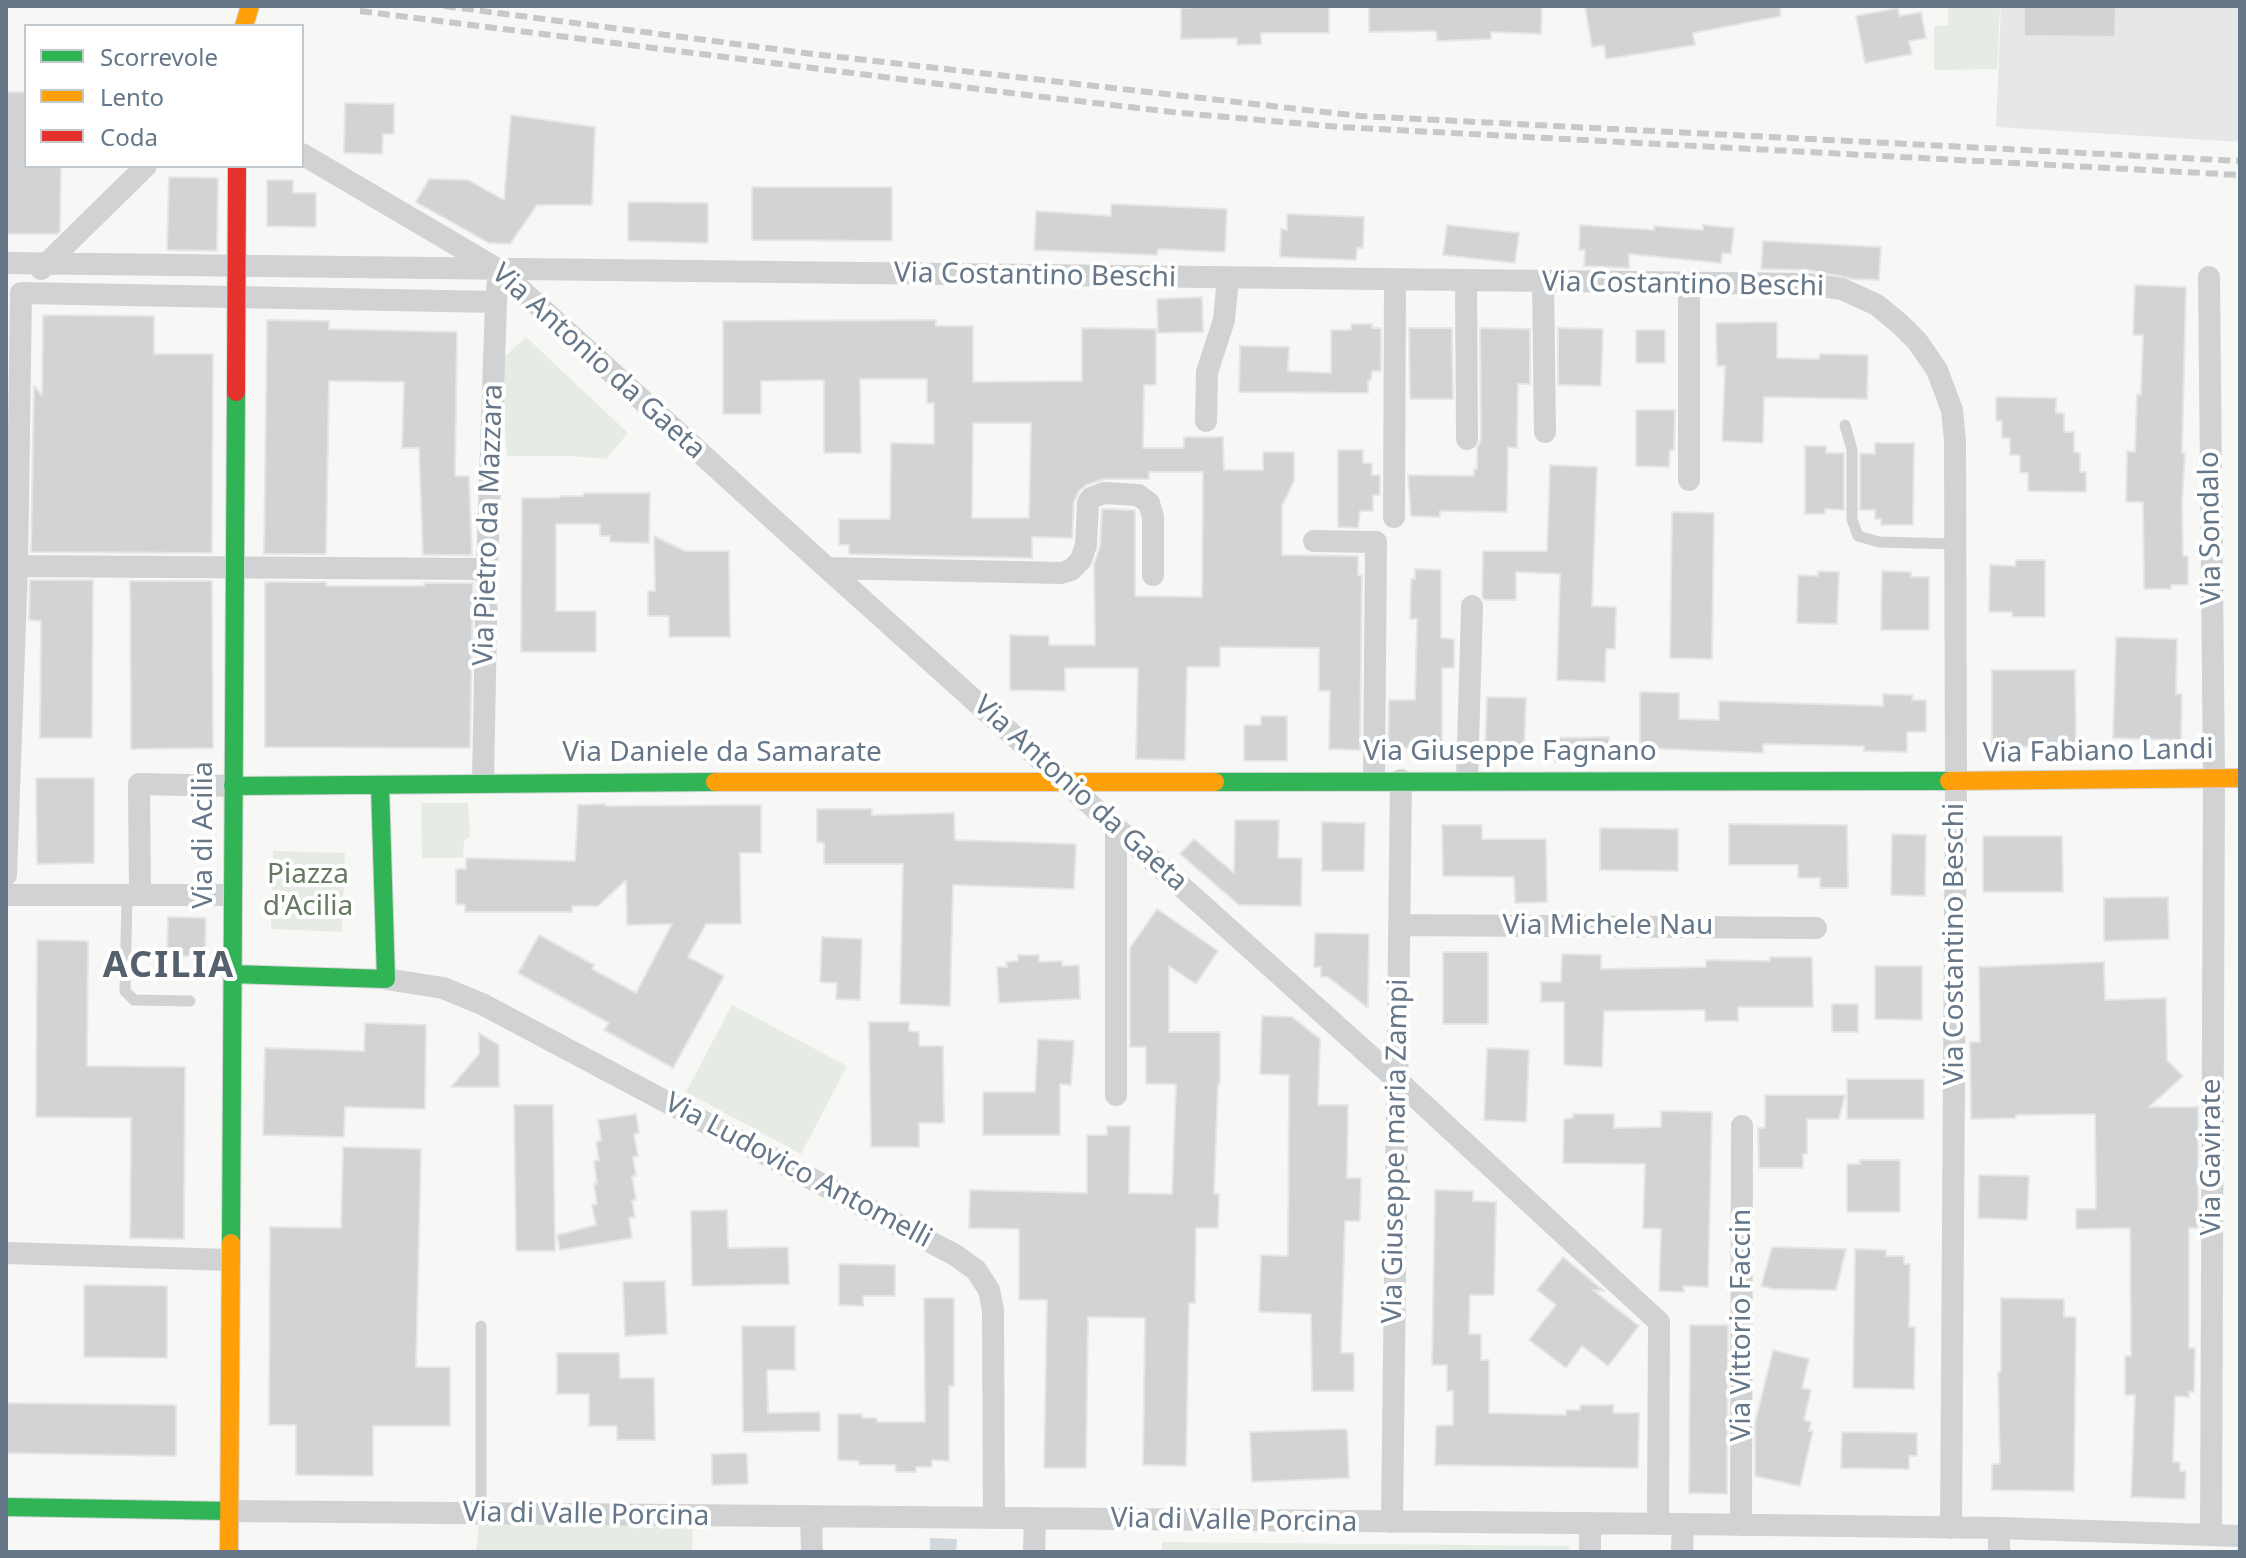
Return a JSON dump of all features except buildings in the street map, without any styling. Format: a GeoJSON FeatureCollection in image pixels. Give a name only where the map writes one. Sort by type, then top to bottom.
{"type":"FeatureCollection","features":[{"type":"Feature","properties":{"kind":"street","name":"Via Antonio da Gaeta"},"geometry":{"type":"LineString","coordinates":[[304,155],[499,270],[1397,1080],[1659,1322],[1658,1524]]}},
{"type":"Feature","properties":{"kind":"street"},"geometry":{"type":"LineString","coordinates":[[6,875],[17,566],[14,300],[46,263],[144,168]]}},
{"type":"Feature","properties":{"kind":"street","name":"Via di Acilia"},"geometry":{"type":"LineString","coordinates":[[229,1552],[237,168]]}},
{"type":"Feature","properties":{"kind":"street","name":"Via Costantino Beschi"},"geometry":{"type":"LineString","coordinates":[[6,263],[1807,284],[1852,293],[1877,305],[1900,324],[1931,359],[1944,384],[1952,410],[1955,441],[1951,1528]]}},
{"type":"Feature","properties":{"kind":"street","name":"Via Pietro da Mazzara"},"geometry":{"type":"LineString","coordinates":[[483,782],[487,569],[499,270]]}},
{"type":"Feature","properties":{"kind":"street","name":"Via Sondalo"},"geometry":{"type":"LineString","coordinates":[[2209,277],[2214,778]]}},
{"type":"Feature","properties":{"kind":"street"},"geometry":{"type":"LineString","coordinates":[[1206,421],[1207,372],[1224,320],[1228,278]]}},
{"type":"Feature","properties":{"kind":"street"},"geometry":{"type":"LineString","coordinates":[[1394,517],[1395,280]]}},
{"type":"Feature","properties":{"kind":"street"},"geometry":{"type":"LineString","coordinates":[[1466,281],[1467,439]]}},
{"type":"Feature","properties":{"kind":"street"},"geometry":{"type":"LineString","coordinates":[[1543,282],[1545,432]]}},
{"type":"Feature","properties":{"kind":"street"},"geometry":{"type":"LineString","coordinates":[[1689,284],[1689,480]]}},
{"type":"Feature","properties":{"kind":"street"},"geometry":{"type":"LineString","coordinates":[[14,300],[235,297],[496,302]]}},
{"type":"Feature","properties":{"kind":"street"},"geometry":{"type":"LineString","coordinates":[[827,568],[1061,573],[1076,566],[1084,552],[1086,511],[1091,498],[1104,493],[1129,493],[1144,497],[1152,508],[1153,575]]}},
{"type":"Feature","properties":{"kind":"street"},"geometry":{"type":"LineString","coordinates":[[1314,541],[1376,542],[1374,780]]}},
{"type":"Feature","properties":{"kind":"street"},"geometry":{"type":"LineString","coordinates":[[17,566],[487,569]]}},
{"type":"Feature","properties":{"kind":"street"},"geometry":{"type":"LineString","coordinates":[[1467,780],[1472,606]]}},
{"type":"Feature","properties":{"kind":"street","name":"Via Gavirate"},"geometry":{"type":"LineString","coordinates":[[2211,1535],[2214,778]]}},
{"type":"Feature","properties":{"kind":"street","name":"Via Fabiano Landi"},"geometry":{"type":"LineString","coordinates":[[1956,781],[2240,778]]}},
{"type":"Feature","properties":{"kind":"street","name":"Via Giuseppe Fagnano"},"geometry":{"type":"LineString","coordinates":[[1064,780],[1956,781]]}},
{"type":"Feature","properties":{"kind":"street","name":"Via Daniele da Samarate"},"geometry":{"type":"LineString","coordinates":[[233,786],[1064,780]]}},
{"type":"Feature","properties":{"kind":"street","name":"Via Giuseppe maria Zampi"},"geometry":{"type":"LineString","coordinates":[[1392,1522],[1401,780]]}},
{"type":"Feature","properties":{"kind":"street"},"geometry":{"type":"LineString","coordinates":[[134,895],[139,784],[233,786]]}},
{"type":"Feature","properties":{"kind":"street"},"geometry":{"type":"LineString","coordinates":[[232,974],[386,979],[380,786]]}},
{"type":"Feature","properties":{"kind":"street"},"geometry":{"type":"LineString","coordinates":[[1116,827],[1116,1095]]}},
{"type":"Feature","properties":{"kind":"street"},"geometry":{"type":"LineString","coordinates":[[6,895],[232,895]]}},
{"type":"Feature","properties":{"kind":"street","name":"Via Michele Nau"},"geometry":{"type":"LineString","coordinates":[[1399,925],[1816,928]]}},
{"type":"Feature","properties":{"kind":"street","name":"Via Ludovico Antomelli"},"geometry":{"type":"LineString","coordinates":[[386,979],[443,988],[482,1004],[955,1255],[976,1270],[989,1290],[993,1310],[994,1518]]}},
{"type":"Feature","properties":{"kind":"street","name":"Via Vittorio Faccin"},"geometry":{"type":"LineString","coordinates":[[1741,1525],[1742,1126]]}},
{"type":"Feature","properties":{"kind":"street"},"geometry":{"type":"LineString","coordinates":[[6,1253],[229,1260]]}},
{"type":"Feature","properties":{"kind":"street"},"geometry":{"type":"LineString","coordinates":[[6,1507],[229,1511]]}},
{"type":"Feature","properties":{"kind":"street","name":"Via di Valle Porcina"},"geometry":{"type":"LineString","coordinates":[[229,1511],[1683,1524],[1999,1528],[2240,1536]]}},
{"type":"Feature","properties":{"kind":"street"},"geometry":{"type":"LineString","coordinates":[[811,1518],[812,1552]]}},
{"type":"Feature","properties":{"kind":"street"},"geometry":{"type":"LineString","coordinates":[[1034,1552],[1035,1519]]}},
{"type":"Feature","properties":{"kind":"street"},"geometry":{"type":"LineString","coordinates":[[1590,1523],[1590,1552]]}},
{"type":"Feature","properties":{"kind":"street"},"geometry":{"type":"LineString","coordinates":[[1682,1552],[1683,1524]]}},
{"type":"Feature","properties":{"kind":"street"},"geometry":{"type":"LineString","coordinates":[[1999,1528],[1999,1552]]}},
{"type":"Feature","properties":{"kind":"lane"},"geometry":{"type":"LineString","coordinates":[[1845,425],[1852,450],[1852,519],[1858,536],[1879,542],[1955,544]]}},
{"type":"Feature","properties":{"kind":"lane"},"geometry":{"type":"LineString","coordinates":[[134,895],[125,991],[134,1000],[190,1001]]}},
{"type":"Feature","properties":{"kind":"lane"},"geometry":{"type":"LineString","coordinates":[[480,1514],[481,1326]]}},
{"type":"Feature","properties":{"kind":"shaded area"},"geometry":{"type":"Polygon","coordinates":[[[2001,6],[2240,6],[2240,142],[1996,127],[2001,6]]]}},
{"type":"Feature","properties":{"kind":"shaded area"},"geometry":{"type":"Polygon","coordinates":[[[930,1538],[957,1539],[956,1552],[930,1552],[930,1538]]]}},
{"type":"Feature","properties":{"kind":"green space"},"geometry":{"type":"Polygon","coordinates":[[[1948,6],[2000,6],[1997,69],[1934,70],[1934,26],[1948,25],[1948,6]]]}},
{"type":"Feature","properties":{"kind":"green space"},"geometry":{"type":"Polygon","coordinates":[[[526,337],[628,433],[606,459],[507,456],[500,361],[526,337]]]}},
{"type":"Feature","properties":{"kind":"green space"},"geometry":{"type":"Polygon","coordinates":[[[421,803],[468,803],[470,836],[464,841],[463,858],[422,858],[421,803]]]}},
{"type":"Feature","properties":{"kind":"green space","name":"Piazza d'Acilia"},"geometry":{"type":"Polygon","coordinates":[[[273,851],[345,853],[342,932],[271,929],[273,851]]]}},
{"type":"Feature","properties":{"kind":"green space"},"geometry":{"type":"Polygon","coordinates":[[[732,1005],[847,1066],[801,1154],[686,1092],[732,1005]]]}},
{"type":"Feature","properties":{"kind":"green space"},"geometry":{"type":"Polygon","coordinates":[[[480,1514],[693,1516],[692,1552],[476,1552],[480,1514]]]}},
{"type":"Feature","properties":{"kind":"green space"},"geometry":{"type":"Polygon","coordinates":[[[1162,1542],[1569,1546],[1569,1552],[1162,1552],[1162,1542]]]}},
{"type":"Feature","properties":{"kind":"railway"},"geometry":{"type":"LineString","coordinates":[[444,6],[813,54],[1360,116],[2240,161]]}},
{"type":"Feature","properties":{"kind":"railway"},"geometry":{"type":"LineString","coordinates":[[360,11],[1018,94],[1340,127],[2240,175]]}},
{"type":"Feature","properties":{"kind":"traffic: fast"},"geometry":{"type":"LineString","coordinates":[[231,1243],[236,392]]}},
{"type":"Feature","properties":{"kind":"traffic: fast"},"geometry":{"type":"LineString","coordinates":[[1215,782],[1949,781]]}},
{"type":"Feature","properties":{"kind":"traffic: fast"},"geometry":{"type":"LineString","coordinates":[[233,786],[715,782]]}},
{"type":"Feature","properties":{"kind":"traffic: fast"},"geometry":{"type":"LineString","coordinates":[[232,974],[386,979],[380,786]]}},
{"type":"Feature","properties":{"kind":"traffic: fast"},"geometry":{"type":"LineString","coordinates":[[6,1507],[229,1511]]}},
{"type":"Feature","properties":{"kind":"traffic: slow"},"geometry":{"type":"LineString","coordinates":[[245,24],[250,6]]}},
{"type":"Feature","properties":{"kind":"traffic: slow"},"geometry":{"type":"LineString","coordinates":[[1949,781],[2240,778]]}},
{"type":"Feature","properties":{"kind":"traffic: slow"},"geometry":{"type":"LineString","coordinates":[[715,782],[1215,782]]}},
{"type":"Feature","properties":{"kind":"traffic: slow"},"geometry":{"type":"LineString","coordinates":[[229,1552],[231,1243]]}},
{"type":"Feature","properties":{"kind":"traffic: jam"},"geometry":{"type":"LineString","coordinates":[[236,392],[237,168]]}},
{"type":"Feature","properties":{"kind":"district","name":"ACILIA"},"geometry":{"type":"Point","coordinates":[169,967]}}]}
